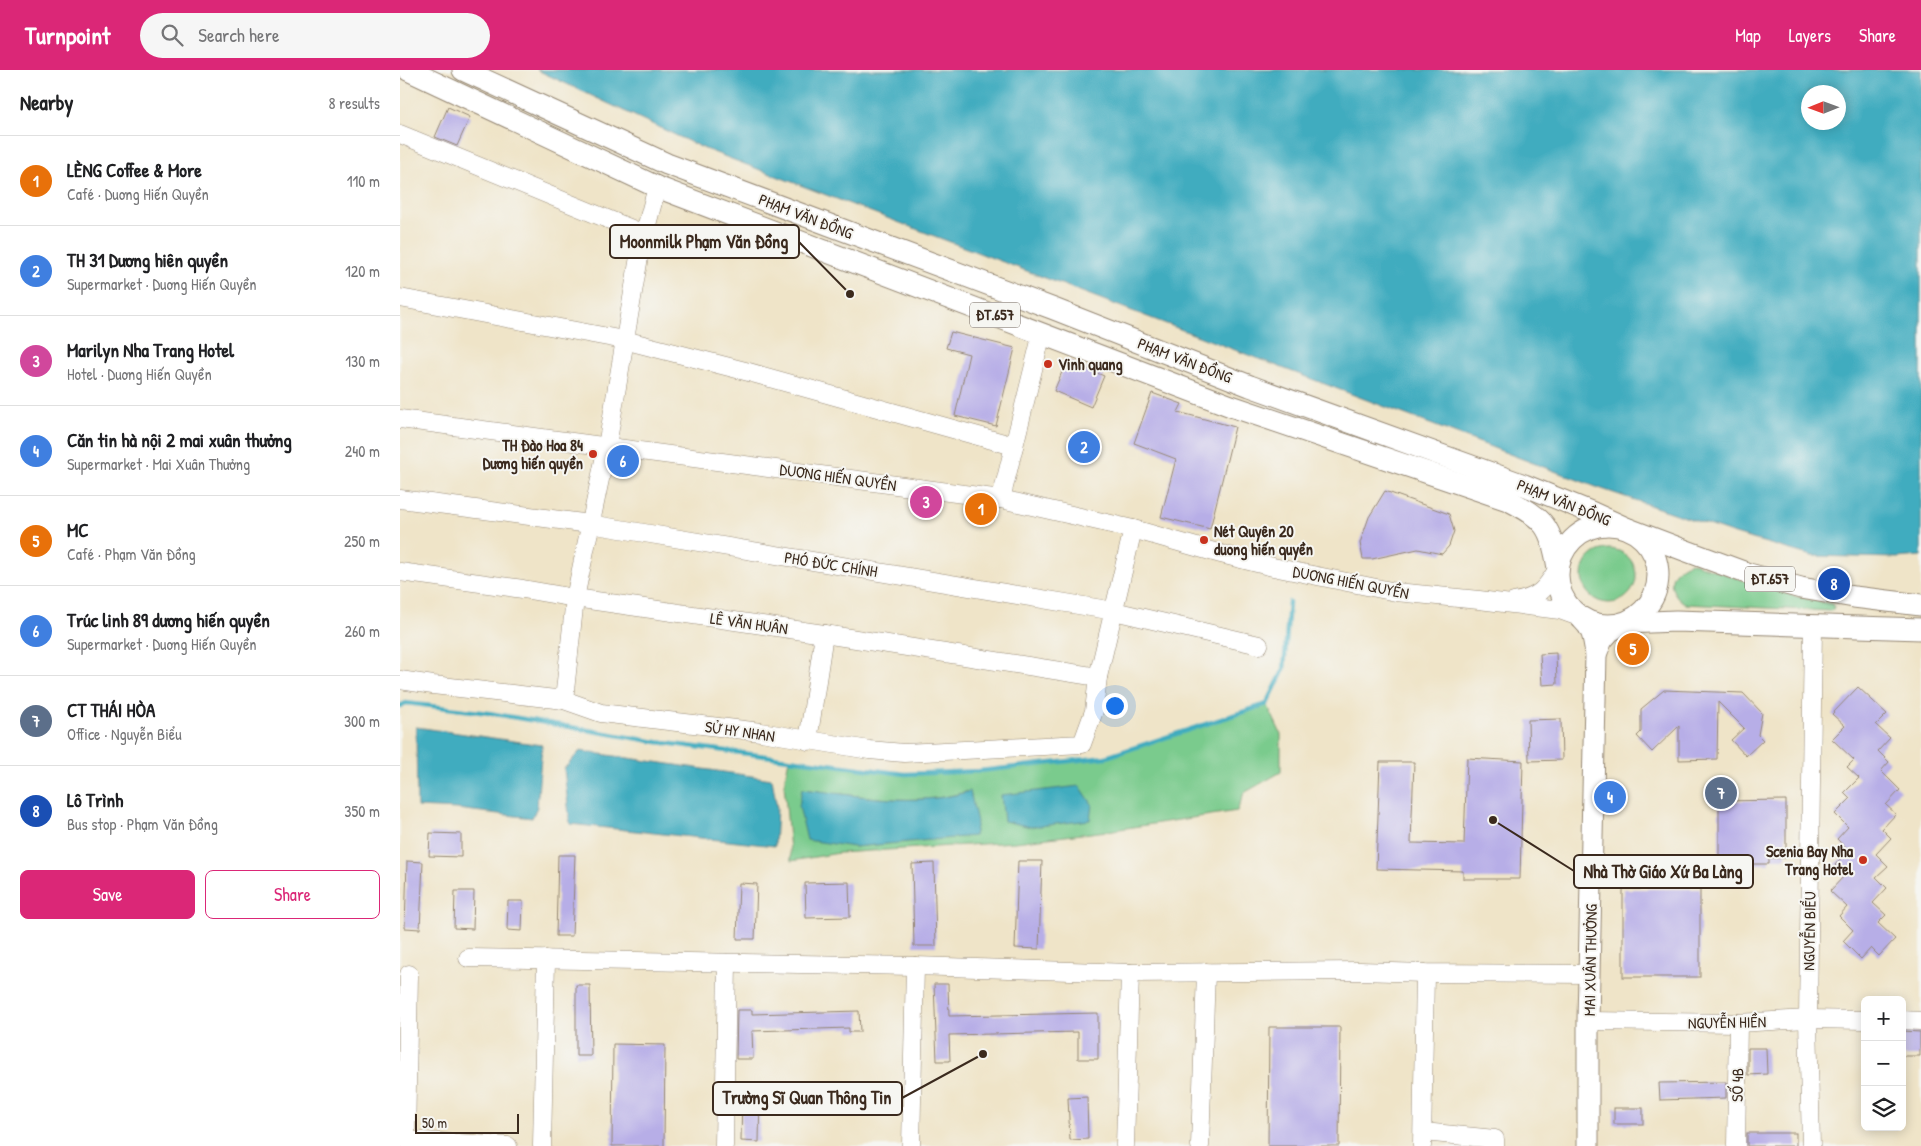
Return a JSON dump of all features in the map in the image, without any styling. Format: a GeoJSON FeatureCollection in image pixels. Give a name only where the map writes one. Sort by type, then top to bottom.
{"type":"FeatureCollection","features":[{"type":"Feature","properties":{"kind":"main road","name":"PHẠM VĂN ĐỒNG"},"geometry":{"type":"LineString","coordinates":[[408,70],[657,187],[1231,406],[1508,500],[1527,510],[1545,524],[1554,544],[1558,568]]}},
{"type":"Feature","properties":{"kind":"main road","name":"PHẠM VĂN ĐỒNG"},"geometry":{"type":"LineString","coordinates":[[463,70],[667,164],[1045,306],[1250,386],[1524,485],[1626,528],[1749,574],[1801,588],[1921,605]]}},
{"type":"Feature","properties":{"kind":"main road"},"geometry":{"type":"LineString","coordinates":[[657,187],[667,164]]}},
{"type":"Feature","properties":{"kind":"main road","name":"ĐT.657"},"geometry":{"type":"LineString","coordinates":[[1582,619],[1570,609],[1562,596],[1558,582],[1558,568],[1563,553],[1571,541],[1583,532],[1596,526],[1611,525],[1626,528],[1639,536],[1649,547],[1656,561],[1658,576],[1656,591],[1649,604],[1638,615],[1625,623]]}},
{"type":"Feature","properties":{"kind":"main road"},"geometry":{"type":"LineString","coordinates":[[1582,619],[1596,624],[1611,626],[1625,623],[1676,621],[1921,629]]}},
{"type":"Feature","properties":{"kind":"main road","name":"MAI XUÂN THƯỞNG"},"geometry":{"type":"LineString","coordinates":[[1582,619],[1587,623],[1594,635],[1596,654],[1588,1021],[1588,1146]]}},
{"type":"Feature","properties":{"kind":"main road","name":"MAI XUÂN THƯỞNG"},"geometry":{"type":"LineString","coordinates":[[1596,654],[1602,640],[1610,631],[1625,623]]}},
{"type":"Feature","properties":{"kind":"street"},"geometry":{"type":"LineString","coordinates":[[400,134],[644,234]]}},
{"type":"Feature","properties":{"kind":"street"},"geometry":{"type":"LineString","coordinates":[[564,700],[575,598],[607,446],[640,251],[657,187]]}},
{"type":"Feature","properties":{"kind":"street"},"geometry":{"type":"LineString","coordinates":[[400,298],[624,340],[744,371],[1014,446]]}},
{"type":"Feature","properties":{"kind":"street"},"geometry":{"type":"LineString","coordinates":[[1001,499],[1042,333]]}},
{"type":"Feature","properties":{"kind":"street","name":"DUƠNG HIẾN QUYỀN"},"geometry":{"type":"LineString","coordinates":[[400,419],[1001,499],[1133,529],[1273,567],[1396,592],[1560,610],[1582,619]]}},
{"type":"Feature","properties":{"kind":"street","name":"PHÓ ĐỨC CHÍNH"},"geometry":{"type":"LineString","coordinates":[[400,499],[590,524],[1114,612],[1259,645]]}},
{"type":"Feature","properties":{"kind":"street"},"geometry":{"type":"LineString","coordinates":[[1098,677],[1133,529]]}},
{"type":"Feature","properties":{"kind":"street","name":"DUƠNG HIẾN QUYỀN"},"geometry":{"type":"LineString","coordinates":[[1506,603],[1528,600],[1540,594],[1549,585],[1558,568]]}},
{"type":"Feature","properties":{"kind":"street","name":"LÊ VĂN HUÂN"},"geometry":{"type":"LineString","coordinates":[[400,572],[824,634],[1098,677]]}},
{"type":"Feature","properties":{"kind":"street","name":"NGUYỄN BIỂU"},"geometry":{"type":"LineString","coordinates":[[1811,1146],[1808,1019],[1813,626]]}},
{"type":"Feature","properties":{"kind":"street"},"geometry":{"type":"LineString","coordinates":[[808,741],[824,634]]}},
{"type":"Feature","properties":{"kind":"street","name":"SỬ HY NHAN"},"geometry":{"type":"LineString","coordinates":[[400,680],[564,700],[601,713],[761,732],[808,741],[904,753],[1082,744],[1094,711],[1098,677]]}},
{"type":"Feature","properties":{"kind":"street"},"geometry":{"type":"LineString","coordinates":[[468,958],[915,966],[1130,973],[1360,971],[1425,974],[1589,974]]}},
{"type":"Feature","properties":{"kind":"street"},"geometry":{"type":"LineString","coordinates":[[542,1146],[546,959]]}},
{"type":"Feature","properties":{"kind":"street"},"geometry":{"type":"LineString","coordinates":[[724,1146],[727,963]]}},
{"type":"Feature","properties":{"kind":"street"},"geometry":{"type":"LineString","coordinates":[[912,1146],[915,966]]}},
{"type":"Feature","properties":{"kind":"street"},"geometry":{"type":"LineString","coordinates":[[1200,1146],[1206,972]]}},
{"type":"Feature","properties":{"kind":"street"},"geometry":{"type":"LineString","coordinates":[[1125,1146],[1130,973]]}},
{"type":"Feature","properties":{"kind":"street"},"geometry":{"type":"LineString","coordinates":[[409,974],[406,1140],[508,1146]]}},
{"type":"Feature","properties":{"kind":"street"},"geometry":{"type":"LineString","coordinates":[[1425,974],[1422,1139],[1495,1139],[1495,1146]]}},
{"type":"Feature","properties":{"kind":"street","name":"NGUYỄN HIỀN"},"geometry":{"type":"LineString","coordinates":[[1588,1021],[1738,1023],[1808,1019],[1861,1020]]}},
{"type":"Feature","properties":{"kind":"street"},"geometry":{"type":"LineString","coordinates":[[1906,1020],[1921,1021]]}},
{"type":"Feature","properties":{"kind":"street","name":"SỐ 4B"},"geometry":{"type":"LineString","coordinates":[[1736,1146],[1738,1023]]}},
{"type":"Feature","properties":{"kind":"green space"},"geometry":{"type":"Polygon","coordinates":[[[1604,549],[1614,549],[1624,553],[1632,561],[1636,576],[1632,591],[1624,599],[1614,603],[1604,603],[1594,599],[1586,591],[1582,581],[1582,571],[1586,561],[1594,553],[1604,549]]]}},
{"type":"Feature","properties":{"kind":"green space"},"geometry":{"type":"Polygon","coordinates":[[[1691,562],[1778,591],[1832,604],[1834,608],[1830,611],[1686,604],[1675,593],[1672,581],[1673,575],[1677,570],[1691,562]]]}},
{"type":"Feature","properties":{"kind":"green space"},"geometry":{"type":"Polygon","coordinates":[[[1267,704],[1281,734],[1281,772],[1244,793],[1237,811],[1107,831],[1015,842],[839,853],[791,861],[784,784],[789,759],[905,774],[979,771],[1106,757],[1267,704]],[[802,789],[854,847],[974,835],[969,791],[928,799],[886,799],[802,789]]]}},
{"type":"Feature","properties":{"kind":"water"},"geometry":{"type":"Polygon","coordinates":[[[537,70],[1921,70],[1921,556],[1897,558],[1812,556],[1735,534],[1599,488],[705,149],[537,70]]]}},
{"type":"Feature","properties":{"kind":"water"},"geometry":{"type":"Polygon","coordinates":[[[416,727],[542,745],[537,807],[532,818],[457,809],[417,807],[416,727]]]}},
{"type":"Feature","properties":{"kind":"water"},"geometry":{"type":"Polygon","coordinates":[[[580,751],[772,779],[777,808],[775,846],[570,824],[564,769],[580,751]]]}},
{"type":"Feature","properties":{"kind":"water"},"geometry":{"type":"Polygon","coordinates":[[[1080,786],[1092,804],[1090,820],[1031,827],[1004,821],[1001,795],[1080,786]]]}},
{"type":"Feature","properties":{"kind":"water"},"geometry":{"type":"Polygon","coordinates":[[[802,789],[886,799],[929,799],[970,791],[977,822],[974,836],[854,847],[807,840],[799,806],[802,789]]]}},
{"type":"Feature","properties":{"kind":"building"},"geometry":{"type":"Polygon","coordinates":[[[448,107],[470,117],[457,146],[435,137],[448,107]]]}},
{"type":"Feature","properties":{"kind":"building"},"geometry":{"type":"Polygon","coordinates":[[[951,332],[1015,348],[996,426],[955,416],[969,354],[946,348],[951,332]]]}},
{"type":"Feature","properties":{"kind":"building"},"geometry":{"type":"Polygon","coordinates":[[[1067,360],[1104,376],[1091,407],[1054,391],[1067,360]]]}},
{"type":"Feature","properties":{"kind":"building"},"geometry":{"type":"Polygon","coordinates":[[[1152,393],[1182,404],[1178,412],[1235,427],[1210,529],[1161,517],[1176,459],[1134,443],[1152,393]]]}},
{"type":"Feature","properties":{"kind":"building"},"geometry":{"type":"Polygon","coordinates":[[[1385,491],[1449,514],[1454,531],[1449,546],[1442,554],[1418,549],[1372,559],[1363,559],[1360,543],[1369,517],[1385,491]]]}},
{"type":"Feature","properties":{"kind":"building"},"geometry":{"type":"Polygon","coordinates":[[[1556,653],[1557,684],[1542,685],[1540,654],[1556,653]]]}},
{"type":"Feature","properties":{"kind":"building"},"geometry":{"type":"Polygon","coordinates":[[[1858,687],[1887,714],[1876,725],[1890,738],[1878,751],[1889,762],[1881,771],[1900,790],[1886,805],[1896,814],[1882,829],[1891,838],[1876,854],[1888,866],[1876,877],[1887,888],[1873,903],[1886,915],[1878,923],[1895,939],[1879,956],[1871,948],[1861,959],[1843,941],[1853,930],[1839,916],[1847,907],[1830,891],[1845,875],[1835,865],[1848,850],[1837,839],[1848,827],[1835,814],[1850,799],[1844,793],[1859,778],[1847,767],[1854,760],[1832,739],[1845,726],[1832,714],[1858,687]]]}},
{"type":"Feature","properties":{"kind":"building"},"geometry":{"type":"Polygon","coordinates":[[[1664,690],[1743,693],[1762,713],[1758,735],[1763,740],[1746,756],[1731,740],[1744,728],[1718,702],[1717,759],[1679,760],[1679,726],[1652,752],[1637,736],[1641,732],[1641,709],[1664,690]]]}},
{"type":"Feature","properties":{"kind":"building"},"geometry":{"type":"Polygon","coordinates":[[[1561,719],[1562,760],[1529,761],[1528,720],[1561,719]]]}},
{"type":"Feature","properties":{"kind":"building"},"geometry":{"type":"Polygon","coordinates":[[[1467,758],[1523,761],[1520,879],[1463,879],[1463,871],[1376,869],[1380,762],[1414,762],[1411,843],[1464,844],[1467,758]]]}},
{"type":"Feature","properties":{"kind":"building"},"geometry":{"type":"Polygon","coordinates":[[[1786,800],[1786,858],[1769,858],[1769,864],[1736,864],[1736,858],[1719,858],[1719,801],[1786,800]]]}},
{"type":"Feature","properties":{"kind":"building"},"geometry":{"type":"Polygon","coordinates":[[[430,833],[461,834],[461,857],[429,856],[430,833]]]}},
{"type":"Feature","properties":{"kind":"building"},"geometry":{"type":"Polygon","coordinates":[[[558,855],[575,855],[572,936],[556,936],[558,855]]]}},
{"type":"Feature","properties":{"kind":"building"},"geometry":{"type":"Polygon","coordinates":[[[407,861],[423,862],[420,929],[405,928],[407,861]]]}},
{"type":"Feature","properties":{"kind":"building"},"geometry":{"type":"Polygon","coordinates":[[[1018,861],[1042,861],[1039,949],[1015,948],[1018,861]]]}},
{"type":"Feature","properties":{"kind":"building"},"geometry":{"type":"Polygon","coordinates":[[[934,863],[936,946],[914,946],[912,864],[934,863]]]}},
{"type":"Feature","properties":{"kind":"building"},"geometry":{"type":"Polygon","coordinates":[[[849,882],[850,917],[806,918],[805,883],[849,882]]]}},
{"type":"Feature","properties":{"kind":"building"},"geometry":{"type":"Polygon","coordinates":[[[739,883],[757,884],[755,939],[737,939],[739,883]]]}},
{"type":"Feature","properties":{"kind":"building"},"geometry":{"type":"Polygon","coordinates":[[[1623,889],[1700,889],[1700,977],[1623,977],[1623,889]]]}},
{"type":"Feature","properties":{"kind":"building"},"geometry":{"type":"Polygon","coordinates":[[[455,891],[474,891],[473,929],[454,928],[455,891]]]}},
{"type":"Feature","properties":{"kind":"building"},"geometry":{"type":"Polygon","coordinates":[[[508,901],[523,901],[522,931],[507,930],[508,901]]]}},
{"type":"Feature","properties":{"kind":"building"},"geometry":{"type":"Polygon","coordinates":[[[934,984],[948,984],[949,1016],[1098,1013],[1098,1059],[1078,1059],[1078,1032],[949,1035],[950,1061],[937,1061],[934,984]]]}},
{"type":"Feature","properties":{"kind":"building"},"geometry":{"type":"Polygon","coordinates":[[[576,985],[590,985],[591,1056],[576,1056],[576,985]]]}},
{"type":"Feature","properties":{"kind":"building"},"geometry":{"type":"Polygon","coordinates":[[[737,1010],[752,1010],[752,1014],[859,1011],[860,1032],[849,1032],[849,1028],[752,1031],[753,1059],[736,1059],[737,1010]]]}},
{"type":"Feature","properties":{"kind":"building"},"geometry":{"type":"Polygon","coordinates":[[[1269,1027],[1340,1027],[1339,1146],[1268,1146],[1269,1027]]]}},
{"type":"Feature","properties":{"kind":"building"},"geometry":{"type":"Polygon","coordinates":[[[1906,1031],[1920,1032],[1920,1056],[1906,1056],[1906,1031]]]}},
{"type":"Feature","properties":{"kind":"building"},"geometry":{"type":"Polygon","coordinates":[[[613,1044],[665,1045],[664,1146],[612,1146],[613,1044]]]}},
{"type":"Feature","properties":{"kind":"building"},"geometry":{"type":"Polygon","coordinates":[[[1748,1048],[1766,1048],[1767,1074],[1748,1075],[1748,1048]]]}},
{"type":"Feature","properties":{"kind":"building"},"geometry":{"type":"Polygon","coordinates":[[[1726,1082],[1726,1098],[1660,1100],[1659,1083],[1726,1082]]]}},
{"type":"Feature","properties":{"kind":"building"},"geometry":{"type":"Polygon","coordinates":[[[742,1095],[760,1095],[759,1142],[741,1141],[742,1095]]]}},
{"type":"Feature","properties":{"kind":"building"},"geometry":{"type":"Polygon","coordinates":[[[1087,1097],[1088,1139],[1070,1140],[1068,1098],[1087,1097]]]}},
{"type":"Feature","properties":{"kind":"building"},"geometry":{"type":"Polygon","coordinates":[[[1614,1108],[1643,1108],[1643,1124],[1614,1124],[1614,1108]]]}},
{"type":"Feature","properties":{"kind":"building"},"geometry":{"type":"Polygon","coordinates":[[[1747,1133],[1796,1133],[1796,1146],[1747,1146],[1747,1133]]]}},
{"type":"Feature","properties":{"kind":"waterway"},"geometry":{"type":"LineString","coordinates":[[400,706],[406,703],[489,713],[657,742],[905,774],[979,771],[1106,757],[1267,704],[1284,669],[1289,602]]}},
{"type":"Feature","properties":{"kind":"place","name":"Moonmilk Phạm Văn Đồng"},"geometry":{"type":"Point","coordinates":[850,294]}},
{"type":"Feature","properties":{"kind":"place","name":"Vinh quang"},"geometry":{"type":"Point","coordinates":[1048,364]}},
{"type":"Feature","properties":{"kind":"place","name":"TH 31 Dương hiên quyền"},"geometry":{"type":"Point","coordinates":[1084,447]}},
{"type":"Feature","properties":{"kind":"place","name":"TH Đào Hoa 84 Dương hiến quyền"},"geometry":{"type":"Point","coordinates":[593,454]}},
{"type":"Feature","properties":{"kind":"place","name":"Trúc linh 89 dương hiến quyền"},"geometry":{"type":"Point","coordinates":[623,461]}},
{"type":"Feature","properties":{"kind":"place","name":"Marilyn Nha Trang Hotel"},"geometry":{"type":"Point","coordinates":[926,502]}},
{"type":"Feature","properties":{"kind":"place","name":"LÈNG Coffee & More"},"geometry":{"type":"Point","coordinates":[981,509]}},
{"type":"Feature","properties":{"kind":"place","name":"Nét Quyên 20 duong hiến quyền"},"geometry":{"type":"Point","coordinates":[1204,540]}},
{"type":"Feature","properties":{"kind":"place","name":"Lô Trình"},"geometry":{"type":"Point","coordinates":[1834,584]}},
{"type":"Feature","properties":{"kind":"place","name":"MC"},"geometry":{"type":"Point","coordinates":[1633,649]}},
{"type":"Feature","properties":{"kind":"place","name":"CT THÁI HÒA"},"geometry":{"type":"Point","coordinates":[1721,793]}},
{"type":"Feature","properties":{"kind":"place","name":"Căn tin hà nội 2 mai xuân thưởng"},"geometry":{"type":"Point","coordinates":[1610,797]}},
{"type":"Feature","properties":{"kind":"place","name":"Nhà Thờ Giáo Xứ Ba Làng"},"geometry":{"type":"Point","coordinates":[1493,820]}},
{"type":"Feature","properties":{"kind":"place","name":"Scenia Bay Nha Trang Hotel"},"geometry":{"type":"Point","coordinates":[1863,860]}},
{"type":"Feature","properties":{"kind":"place","name":"Trường Sĩ Quan Thông Tin"},"geometry":{"type":"Point","coordinates":[983,1054]}}]}
